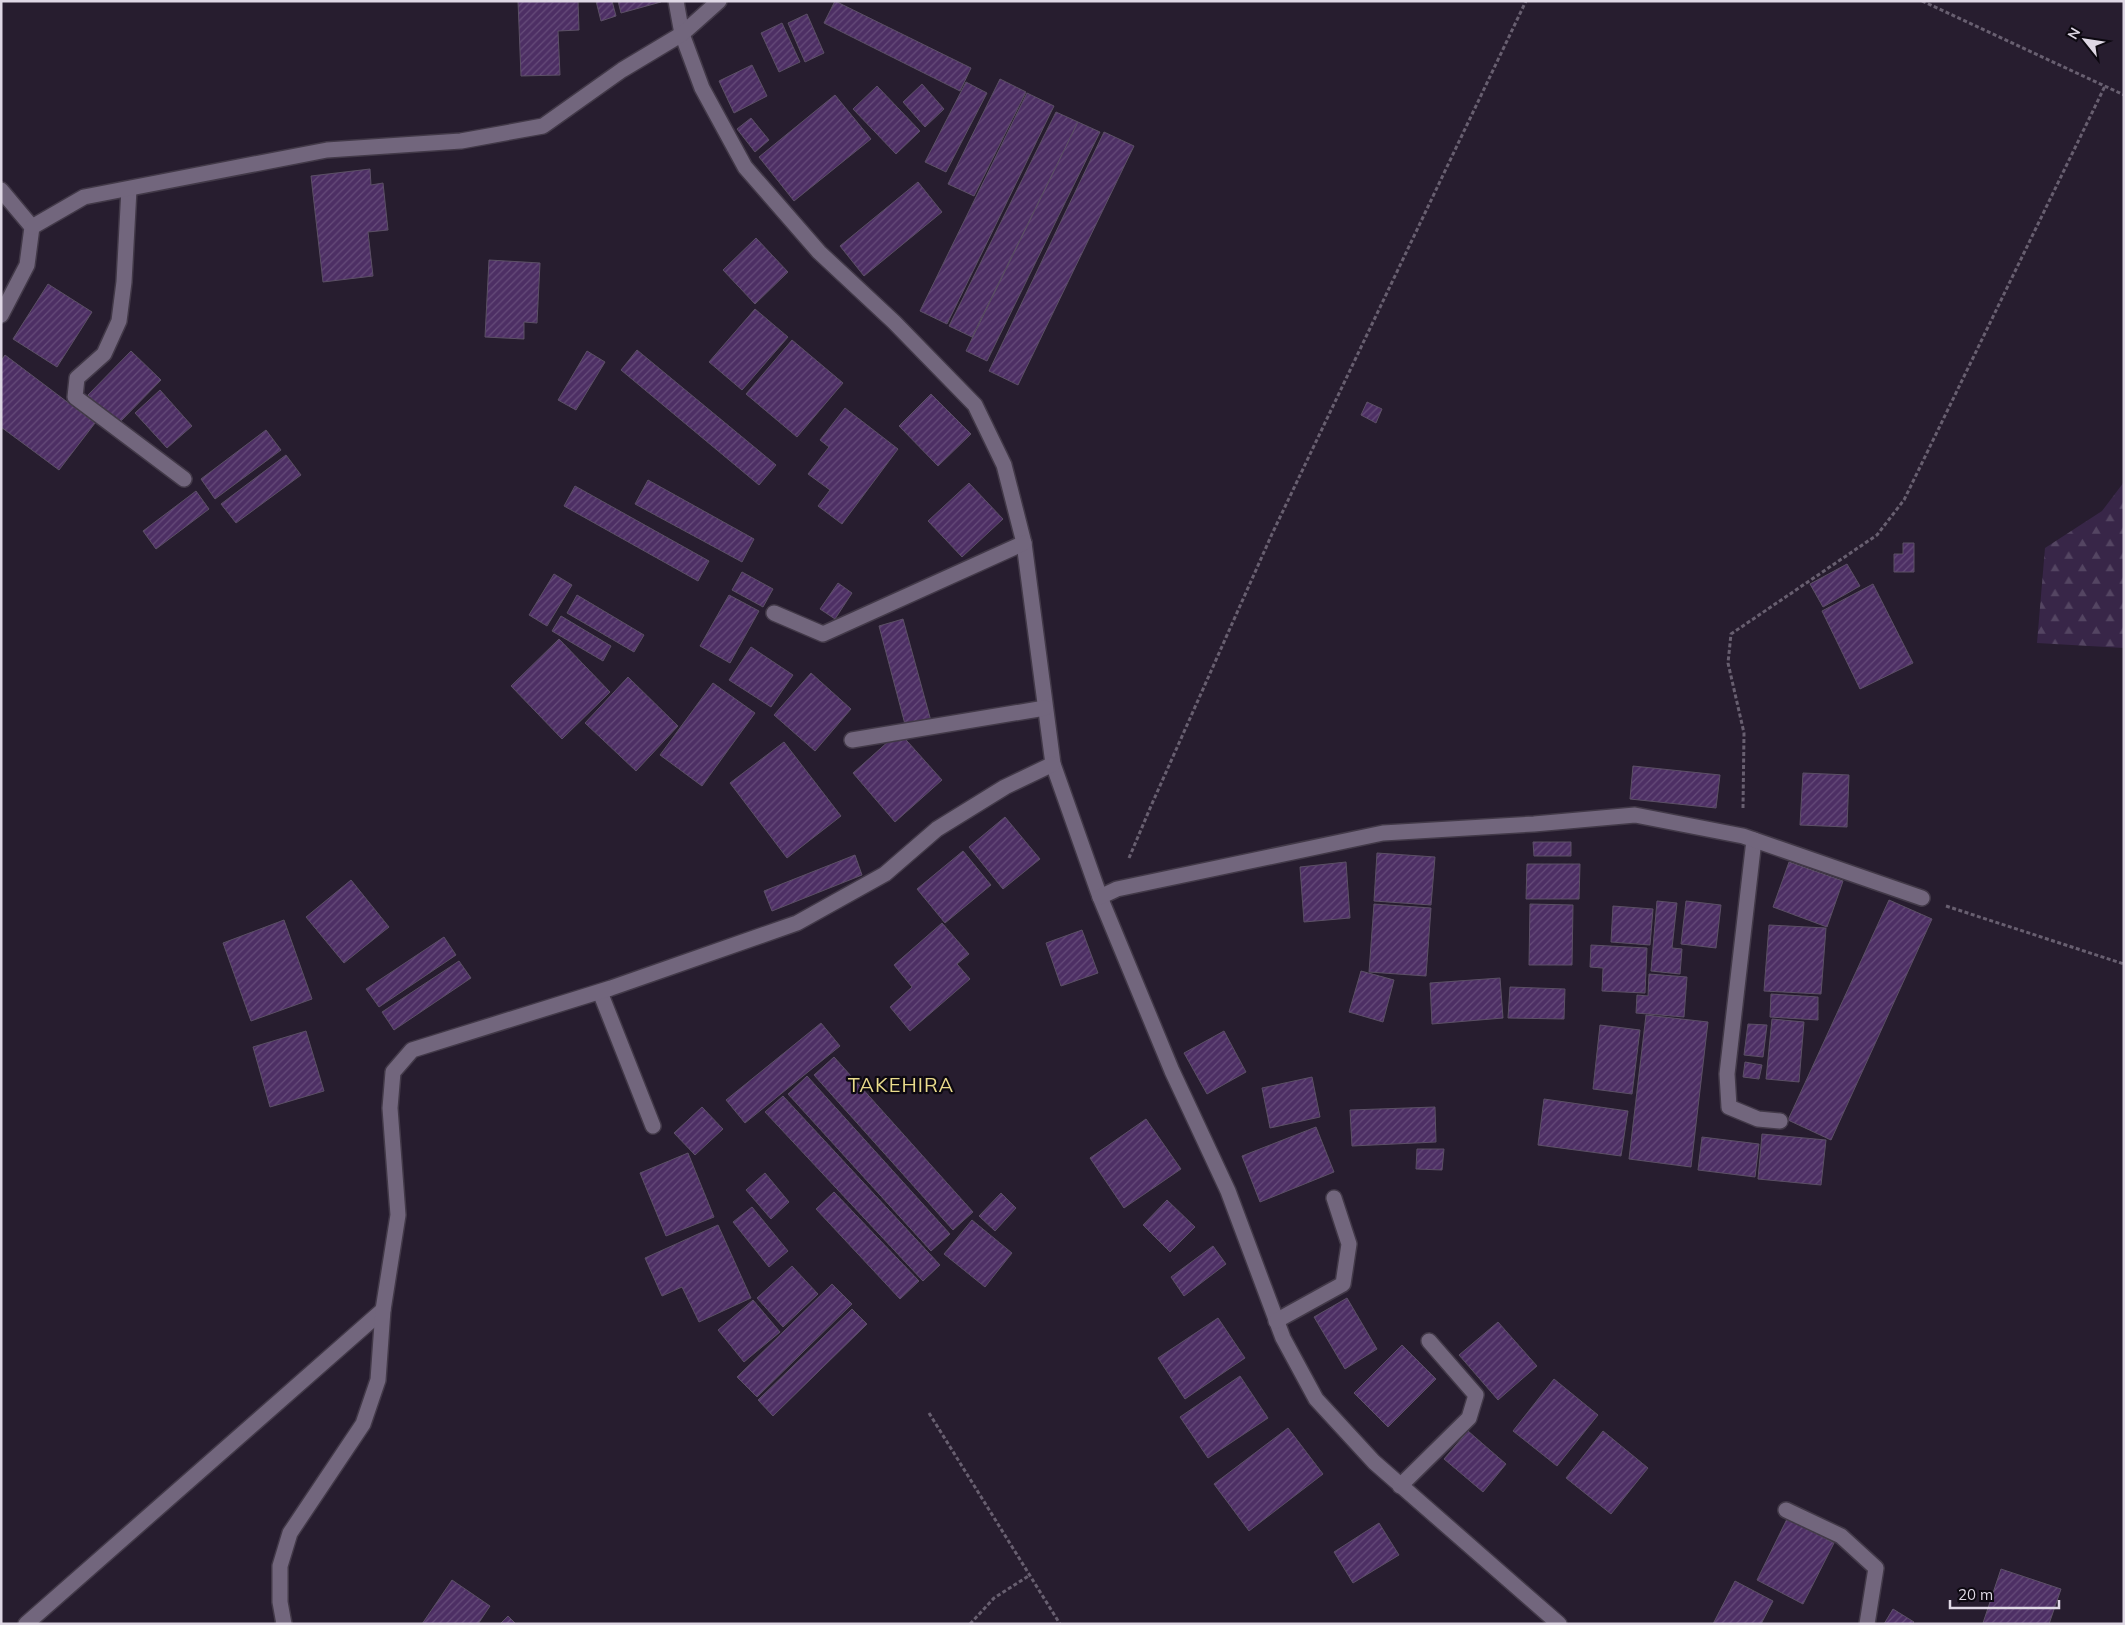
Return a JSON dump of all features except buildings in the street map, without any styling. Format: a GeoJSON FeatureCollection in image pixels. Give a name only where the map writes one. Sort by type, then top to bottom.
{"type":"FeatureCollection","features":[{"type":"Feature","properties":{"kind":"street"},"geometry":{"type":"LineString","coordinates":[[676,1],[682,34],[702,88],[745,167],[819,252],[894,322],[974,405],[1004,466],[1024,543],[1053,764],[1100,897],[1172,1071],[1228,1191],[1283,1338],[1316,1399],[1374,1462],[1559,1624]]}},
{"type":"Feature","properties":{"kind":"street"},"geometry":{"type":"LineString","coordinates":[[32,227],[84,197],[327,150],[461,141],[543,126],[622,70],[682,34],[719,1]]}},
{"type":"Feature","properties":{"kind":"street"},"geometry":{"type":"LineString","coordinates":[[129,189],[124,282],[119,320],[104,354],[77,378],[75,397],[184,479]]}},
{"type":"Feature","properties":{"kind":"street"},"geometry":{"type":"LineString","coordinates":[[1,190],[32,227],[27,265],[1,315]]}},
{"type":"Feature","properties":{"kind":"street"},"geometry":{"type":"LineString","coordinates":[[774,613],[823,634],[1024,543]]}},
{"type":"Feature","properties":{"kind":"street"},"geometry":{"type":"LineString","coordinates":[[852,740],[1045,708]]}},
{"type":"Feature","properties":{"kind":"street"},"geometry":{"type":"LineString","coordinates":[[284,1624],[280,1602],[280,1566],[290,1533],[363,1424],[378,1380],[383,1310],[398,1215],[390,1108],[394,1072],[412,1050],[600,992],[797,922],[885,874],[937,829],[1005,787],[1053,764]]}},
{"type":"Feature","properties":{"kind":"street"},"geometry":{"type":"LineString","coordinates":[[1100,897],[1117,889],[1383,833],[1534,824],[1635,815],[1748,838],[1922,898]]}},
{"type":"Feature","properties":{"kind":"street"},"geometry":{"type":"LineString","coordinates":[[1748,838],[1727,1074],[1729,1106],[1758,1119],[1780,1121]]}},
{"type":"Feature","properties":{"kind":"street"},"geometry":{"type":"LineString","coordinates":[[600,992],[653,1126]]}},
{"type":"Feature","properties":{"kind":"street"},"geometry":{"type":"LineString","coordinates":[[1276,1321],[1343,1284],[1349,1244],[1334,1198]]}},
{"type":"Feature","properties":{"kind":"street"},"geometry":{"type":"LineString","coordinates":[[26,1624],[383,1310]]}},
{"type":"Feature","properties":{"kind":"street"},"geometry":{"type":"LineString","coordinates":[[1400,1486],[1469,1418],[1476,1395],[1429,1341]]}},
{"type":"Feature","properties":{"kind":"street"},"geometry":{"type":"LineString","coordinates":[[1786,1510],[1841,1536],[1876,1568],[1867,1624]]}},
{"type":"Feature","properties":{"kind":"path"},"geometry":{"type":"LineString","coordinates":[[1117,889],[1151,806],[1272,534],[1526,1]]}},
{"type":"Feature","properties":{"kind":"path"},"geometry":{"type":"LineString","coordinates":[[1922,1],[2124,95]]}},
{"type":"Feature","properties":{"kind":"path"},"geometry":{"type":"LineString","coordinates":[[1748,838],[1744,733],[1728,663],[1730,634],[1876,535],[1904,500],[2105,86]]}},
{"type":"Feature","properties":{"kind":"path"},"geometry":{"type":"LineString","coordinates":[[1922,898],[2124,964]]}},
{"type":"Feature","properties":{"kind":"path"},"geometry":{"type":"LineString","coordinates":[[929,1413],[1060,1624]]}},
{"type":"Feature","properties":{"kind":"path"},"geometry":{"type":"LineString","coordinates":[[970,1624],[994,1598],[1030,1576]]}},
{"type":"Feature","properties":{"kind":"green space"},"geometry":{"type":"Polygon","coordinates":[[[2124,482],[2124,648],[2037,643],[2045,548],[2102,511],[2124,482]]]}},
{"type":"Feature","properties":{"kind":"district","name":"TAKEHIRA"},"geometry":{"type":"Point","coordinates":[901,1085]}}]}
